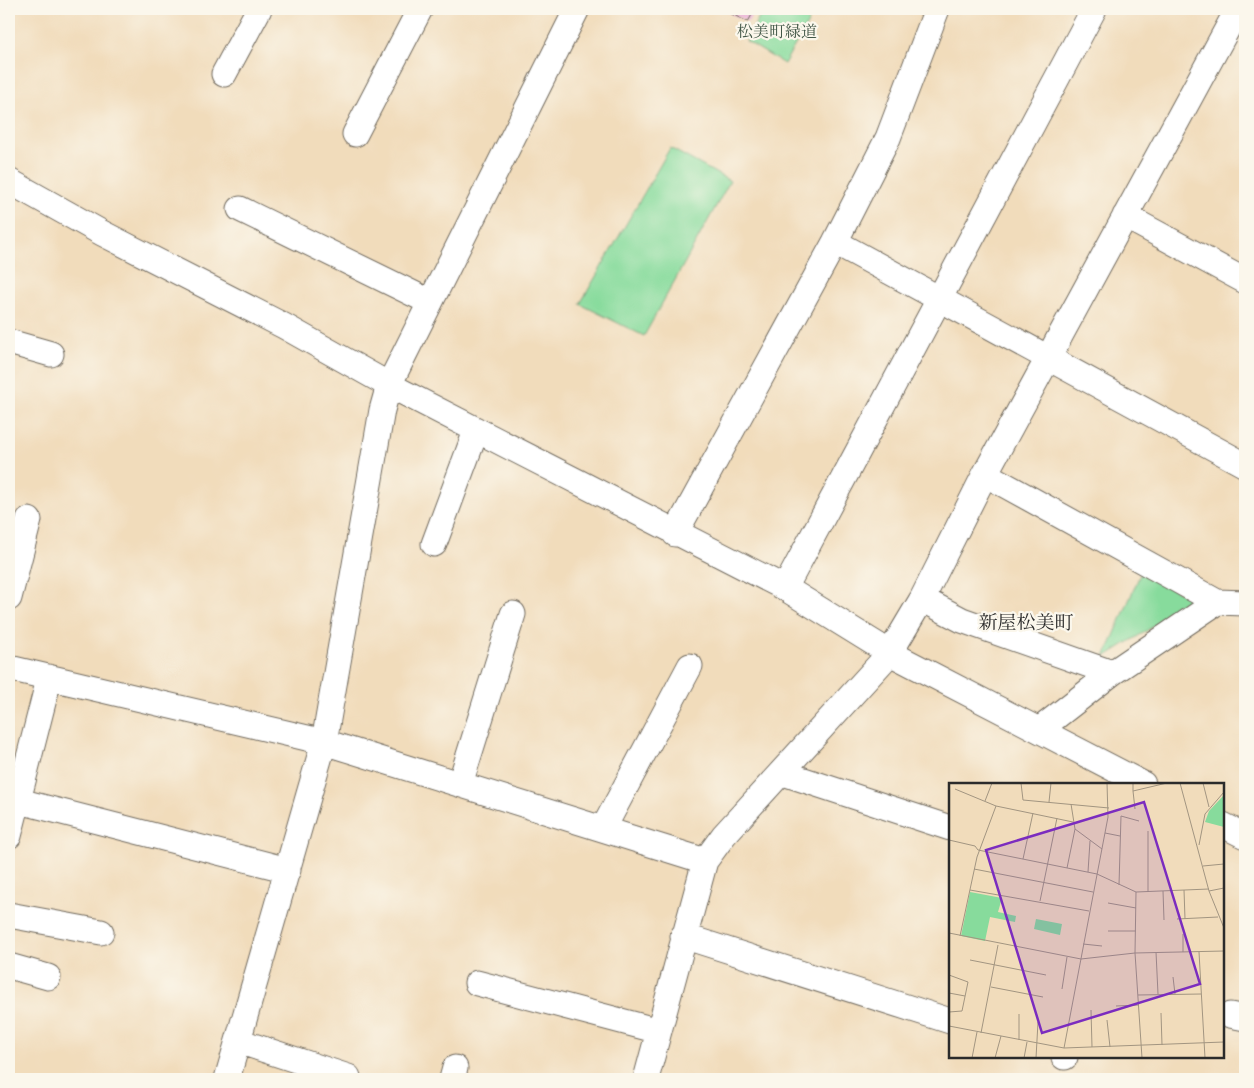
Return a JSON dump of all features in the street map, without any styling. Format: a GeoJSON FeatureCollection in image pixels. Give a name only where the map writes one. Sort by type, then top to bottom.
{"type":"FeatureCollection","features":[{"type":"Feature","properties":{"kind":"street"},"geometry":{"type":"LineString","coordinates":[[224,74],[259,9]]}},
{"type":"Feature","properties":{"kind":"street"},"geometry":{"type":"LineString","coordinates":[[355,134],[420,9]]}},
{"type":"Feature","properties":{"kind":"street"},"geometry":{"type":"LineString","coordinates":[[228,1079],[324,742],[382,410],[389,385],[577,9]]}},
{"type":"Feature","properties":{"kind":"street"},"geometry":{"type":"LineString","coordinates":[[675,534],[835,242],[888,138],[938,9]]}},
{"type":"Feature","properties":{"kind":"street"},"geometry":{"type":"LineString","coordinates":[[785,588],[1094,9]]}},
{"type":"Feature","properties":{"kind":"street"},"geometry":{"type":"LineString","coordinates":[[646,1079],[704,861],[724,835],[783,773],[890,653],[922,599],[986,474],[1238,9]]}},
{"type":"Feature","properties":{"kind":"street"},"geometry":{"type":"LineString","coordinates":[[9,181],[102,233],[292,331],[476,431],[675,534],[785,588],[890,653],[1135,782]]}},
{"type":"Feature","properties":{"kind":"street"},"geometry":{"type":"LineString","coordinates":[[240,209],[430,302]]}},
{"type":"Feature","properties":{"kind":"street"},"geometry":{"type":"LineString","coordinates":[[1125,216],[1245,281]]}},
{"type":"Feature","properties":{"kind":"street"},"geometry":{"type":"LineString","coordinates":[[835,242],[1245,464]]}},
{"type":"Feature","properties":{"kind":"street"},"geometry":{"type":"LineString","coordinates":[[9,342],[51,354]]}},
{"type":"Feature","properties":{"kind":"street"},"geometry":{"type":"LineString","coordinates":[[434,544],[476,431]]}},
{"type":"Feature","properties":{"kind":"street"},"geometry":{"type":"LineString","coordinates":[[986,474],[1217,602],[1245,603]]}},
{"type":"Feature","properties":{"kind":"street"},"geometry":{"type":"LineString","coordinates":[[9,598],[29,520]]}},
{"type":"Feature","properties":{"kind":"street"},"geometry":{"type":"LineString","coordinates":[[922,599],[962,620],[1112,673]]}},
{"type":"Feature","properties":{"kind":"street"},"geometry":{"type":"LineString","coordinates":[[1039,730],[1112,673],[1217,602]]}},
{"type":"Feature","properties":{"kind":"street"},"geometry":{"type":"LineString","coordinates":[[460,784],[513,614]]}},
{"type":"Feature","properties":{"kind":"street"},"geometry":{"type":"LineString","coordinates":[[603,830],[690,666]]}},
{"type":"Feature","properties":{"kind":"street"},"geometry":{"type":"LineString","coordinates":[[9,668],[49,679],[324,742],[704,861]]}},
{"type":"Feature","properties":{"kind":"street"},"geometry":{"type":"LineString","coordinates":[[9,836],[49,679]]}},
{"type":"Feature","properties":{"kind":"street"},"geometry":{"type":"LineString","coordinates":[[783,773],[949,828]]}},
{"type":"Feature","properties":{"kind":"street"},"geometry":{"type":"LineString","coordinates":[[19,801],[288,870]]}},
{"type":"Feature","properties":{"kind":"street"},"geometry":{"type":"LineString","coordinates":[[1224,826],[1245,836]]}},
{"type":"Feature","properties":{"kind":"street"},"geometry":{"type":"LineString","coordinates":[[9,915],[101,932]]}},
{"type":"Feature","properties":{"kind":"street"},"geometry":{"type":"LineString","coordinates":[[683,936],[949,1021]]}},
{"type":"Feature","properties":{"kind":"street"},"geometry":{"type":"LineString","coordinates":[[9,966],[48,977]]}},
{"type":"Feature","properties":{"kind":"street"},"geometry":{"type":"LineString","coordinates":[[477,983],[658,1031]]}},
{"type":"Feature","properties":{"kind":"street"},"geometry":{"type":"LineString","coordinates":[[238,1041],[348,1077]]}},
{"type":"Feature","properties":{"kind":"green space","name":"松美町緑道"},"geometry":{"type":"Polygon","coordinates":[[[764,9],[816,9],[784,64],[746,41],[764,9]]]}},
{"type":"Feature","properties":{"kind":"green space"},"geometry":{"type":"Polygon","coordinates":[[[670,148],[730,181],[644,336],[580,304],[670,148]]]}},
{"type":"Feature","properties":{"kind":"green space"},"geometry":{"type":"Polygon","coordinates":[[[1141,572],[1195,600],[1105,657],[1141,572]]]}},
{"type":"Feature","properties":{"kind":"building"},"geometry":{"type":"Polygon","coordinates":[[[721,9],[755,9],[748,22],[721,9]]]}},
{"type":"Feature","properties":{"kind":"district","name":"新屋松美町"},"geometry":{"type":"Point","coordinates":[1026,622]}}]}
